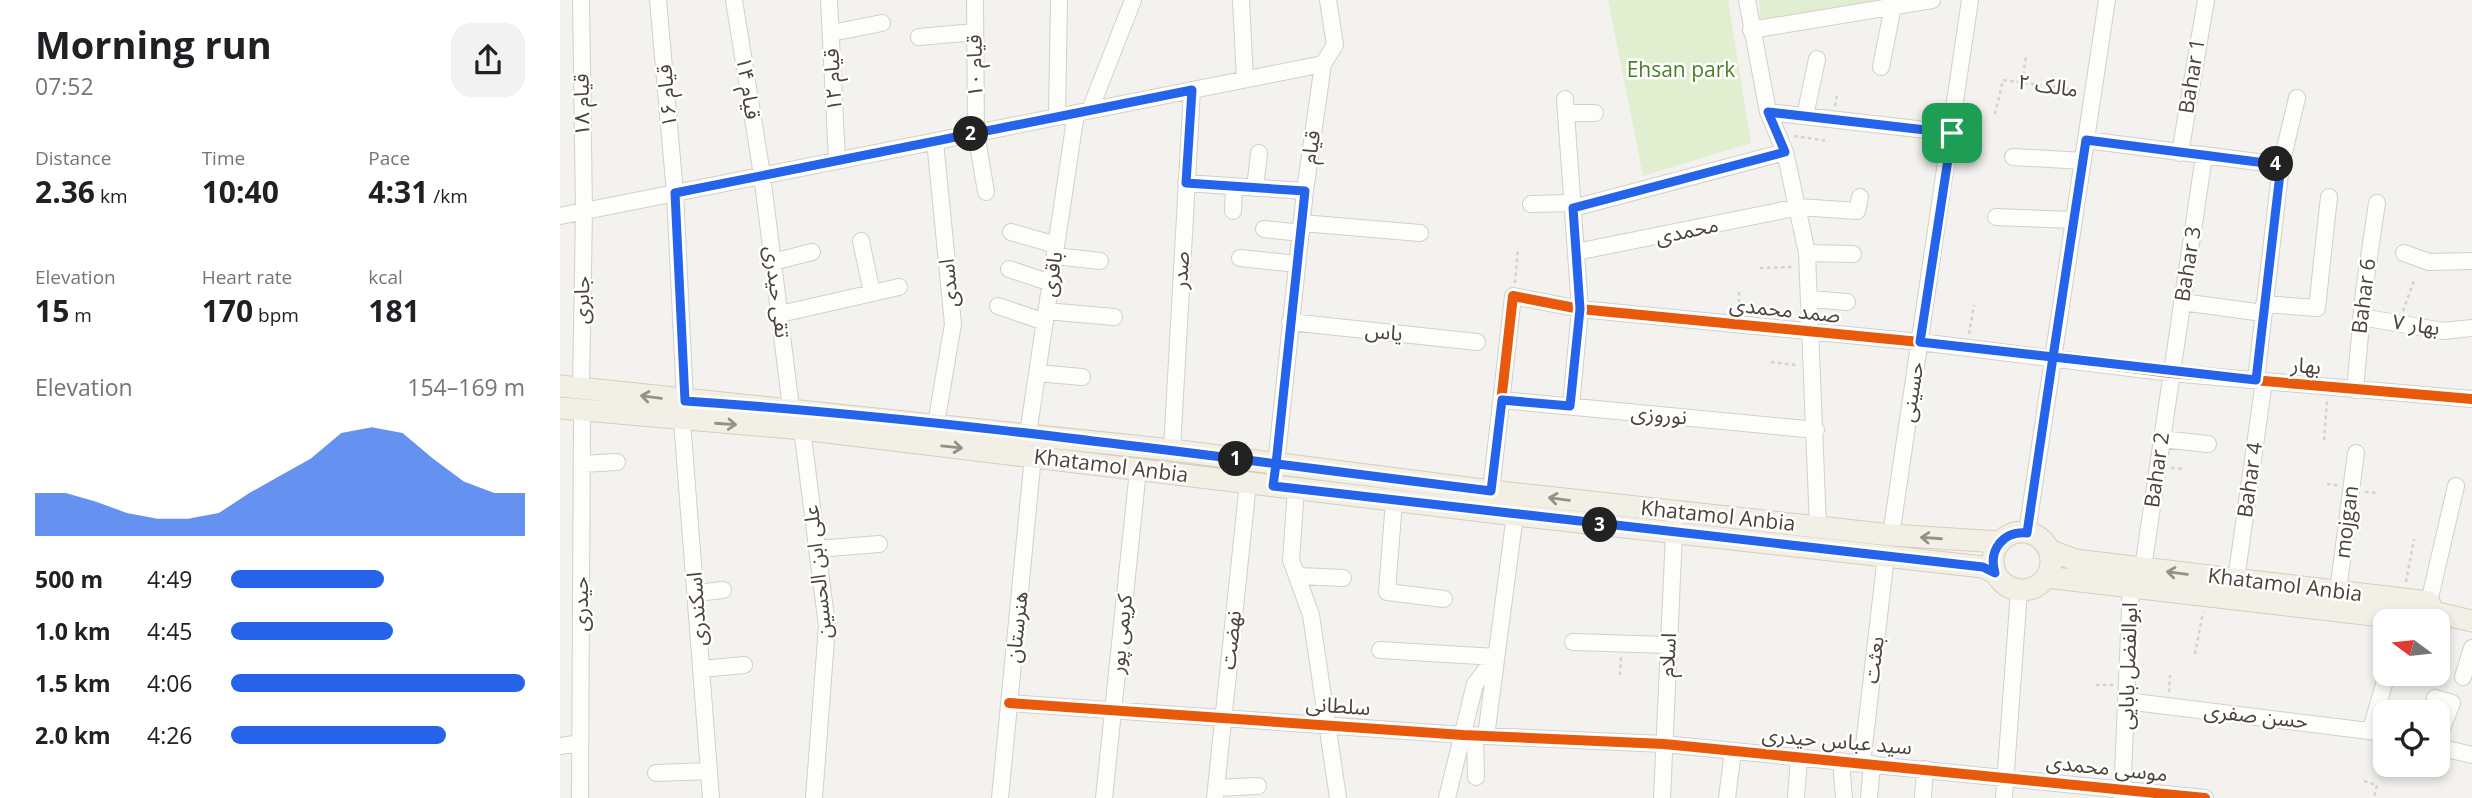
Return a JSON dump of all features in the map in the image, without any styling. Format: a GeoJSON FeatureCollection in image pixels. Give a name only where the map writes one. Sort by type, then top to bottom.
{"type":"FeatureCollection","features":[{"type":"Feature","properties":{"kind":"main road","name":"Khatamol Anbia"},"geometry":{"type":"LineString","coordinates":[[570,387],[683,411],[802,429],[1515,515],[1818,527],[1983,567],[1995,573]]}},
{"type":"Feature","properties":{"kind":"main road","name":"Khatamol Anbia"},"geometry":{"type":"LineString","coordinates":[[560,408],[582,411],[683,411],[791,408],[1172,450],[1491,491],[1674,522],[1888,546],[2000,542]]}},
{"type":"Feature","properties":{"kind":"main road"},"geometry":{"type":"LineString","coordinates":[[2012,533],[2027,533],[2036,536],[2049,550],[2051,559],[2046,577],[2035,588],[2019,591],[2004,585],[1995,573],[1993,557],[2000,542],[2012,533]]}},
{"type":"Feature","properties":{"kind":"main road","name":"Khatamol Anbia"},"geometry":{"type":"LineString","coordinates":[[2049,550],[2075,560],[2338,591],[2390,609]]}},
{"type":"Feature","properties":{"kind":"main road","name":"Khatamol Anbia"},"geometry":{"type":"LineString","coordinates":[[2046,577],[2373,610]]}},
{"type":"Feature","properties":{"kind":"main road","name":"Khatamol Anbia"},"geometry":{"type":"LineString","coordinates":[[2450,618],[2472,621]]}},
{"type":"Feature","properties":{"kind":"street","name":"قیام ۱۸"},"geometry":{"type":"LineString","coordinates":[[581,0],[584,211]]}},
{"type":"Feature","properties":{"kind":"street","name":"قیام ۱۶"},"geometry":{"type":"LineString","coordinates":[[658,0],[675,193],[683,411]]}},
{"type":"Feature","properties":{"kind":"street","name":"قیام ۱۴"},"geometry":{"type":"LineString","coordinates":[[734,0],[762,175]]}},
{"type":"Feature","properties":{"kind":"street","name":"قیام ۱۲"},"geometry":{"type":"LineString","coordinates":[[829,0],[837,160]]}},
{"type":"Feature","properties":{"kind":"street","name":"قیام ۱۰"},"geometry":{"type":"LineString","coordinates":[[975,0],[976,133],[986,192]]}},
{"type":"Feature","properties":{"kind":"street"},"geometry":{"type":"LineString","coordinates":[[1057,117],[1059,0]]}},
{"type":"Feature","properties":{"kind":"street","name":"باقری"},"geometry":{"type":"LineString","coordinates":[[1028,434],[1056,250],[1083,111],[1133,0]]}},
{"type":"Feature","properties":{"kind":"street"},"geometry":{"type":"LineString","coordinates":[[1241,0],[1245,79]]}},
{"type":"Feature","properties":{"kind":"street","name":"قیام"},"geometry":{"type":"LineString","coordinates":[[1273,486],[1305,191],[1323,64],[1335,44],[1328,0]]}},
{"type":"Feature","properties":{"kind":"street"},"geometry":{"type":"LineString","coordinates":[[1747,0],[1768,112],[1785,152],[1808,260],[1818,527]]}},
{"type":"Feature","properties":{"kind":"street"},"geometry":{"type":"LineString","coordinates":[[1751,30],[1932,0]]}},
{"type":"Feature","properties":{"kind":"street","name":"حسینی"},"geometry":{"type":"LineString","coordinates":[[1888,546],[1970,0]]}},
{"type":"Feature","properties":{"kind":"street"},"geometry":{"type":"LineString","coordinates":[[2027,533],[2107,0]]}},
{"type":"Feature","properties":{"kind":"street","name":"Bahar 1"},"geometry":{"type":"LineString","coordinates":[[2180,153],[2206,0]]}},
{"type":"Feature","properties":{"kind":"street"},"geometry":{"type":"LineString","coordinates":[[1881,67],[1893,6]]}},
{"type":"Feature","properties":{"kind":"street"},"geometry":{"type":"LineString","coordinates":[[831,33],[881,23]]}},
{"type":"Feature","properties":{"kind":"street"},"geometry":{"type":"LineString","coordinates":[[919,37],[975,32]]}},
{"type":"Feature","properties":{"kind":"street"},"geometry":{"type":"LineString","coordinates":[[1805,116],[1816,59]]}},
{"type":"Feature","properties":{"kind":"street"},"geometry":{"type":"LineString","coordinates":[[560,216],[1323,64]]}},
{"type":"Feature","properties":{"kind":"street","name":"صدر"},"geometry":{"type":"LineString","coordinates":[[1172,450],[1192,90]]}},
{"type":"Feature","properties":{"kind":"street","name":"Bahar 4"},"geometry":{"type":"LineString","coordinates":[[2236,580],[2260,381],[2264,308],[2281,165],[2297,98]]}},
{"type":"Feature","properties":{"kind":"street"},"geometry":{"type":"LineString","coordinates":[[1570,406],[1580,309],[1566,106],[1595,113]]}},
{"type":"Feature","properties":{"kind":"street"},"geometry":{"type":"LineString","coordinates":[[1768,112],[1952,133]]}},
{"type":"Feature","properties":{"kind":"street"},"geometry":{"type":"LineString","coordinates":[[2086,140],[2281,165]]}},
{"type":"Feature","properties":{"kind":"street","name":"اسدی"},"geometry":{"type":"LineString","coordinates":[[935,141],[953,324],[936,424]]}},
{"type":"Feature","properties":{"kind":"street"},"geometry":{"type":"LineString","coordinates":[[1531,204],[1572,205],[1785,152]]}},
{"type":"Feature","properties":{"kind":"street"},"geometry":{"type":"LineString","coordinates":[[1255,188],[1259,153]]}},
{"type":"Feature","properties":{"kind":"street","name":"Bahar 3"},"geometry":{"type":"LineString","coordinates":[[2171,373],[2204,156]]}},
{"type":"Feature","properties":{"kind":"street"},"geometry":{"type":"LineString","coordinates":[[2012,157],[2083,161]]}},
{"type":"Feature","properties":{"kind":"street","name":"تقی حیدری"},"geometry":{"type":"LineString","coordinates":[[762,175],[791,408]]}},
{"type":"Feature","properties":{"kind":"street"},"geometry":{"type":"LineString","coordinates":[[1186,183],[1305,191]]}},
{"type":"Feature","properties":{"kind":"street"},"geometry":{"type":"LineString","coordinates":[[1233,211],[1234,187]]}},
{"type":"Feature","properties":{"kind":"street","name":"محمدی"},"geometry":{"type":"LineString","coordinates":[[1576,251],[1798,207],[1857,211],[1860,197]]}},
{"type":"Feature","properties":{"kind":"street"},"geometry":{"type":"LineString","coordinates":[[2182,302],[2264,308],[2317,308],[2329,197]]}},
{"type":"Feature","properties":{"kind":"street","name":"Bahar 6"},"geometry":{"type":"LineString","coordinates":[[2355,390],[2361,317],[2377,203]]}},
{"type":"Feature","properties":{"kind":"street","name":"جابری"},"geometry":{"type":"LineString","coordinates":[[570,387],[584,211]]}},
{"type":"Feature","properties":{"kind":"street"},"geometry":{"type":"LineString","coordinates":[[1996,217],[2074,220]]}},
{"type":"Feature","properties":{"kind":"street"},"geometry":{"type":"LineString","coordinates":[[1264,229],[1420,233]]}},
{"type":"Feature","properties":{"kind":"street"},"geometry":{"type":"LineString","coordinates":[[1011,232],[1056,250],[1100,261]]}},
{"type":"Feature","properties":{"kind":"street"},"geometry":{"type":"LineString","coordinates":[[861,241],[872,293]]}},
{"type":"Feature","properties":{"kind":"street"},"geometry":{"type":"LineString","coordinates":[[773,262],[812,252]]}},
{"type":"Feature","properties":{"kind":"street"},"geometry":{"type":"LineString","coordinates":[[2404,253],[2429,262],[2472,261]]}},
{"type":"Feature","properties":{"kind":"street"},"geometry":{"type":"LineString","coordinates":[[1808,260],[1853,254]]}},
{"type":"Feature","properties":{"kind":"street"},"geometry":{"type":"LineString","coordinates":[[1240,258],[1297,264]]}},
{"type":"Feature","properties":{"kind":"street"},"geometry":{"type":"LineString","coordinates":[[1009,269],[1051,283]]}},
{"type":"Feature","properties":{"kind":"street"},"geometry":{"type":"LineString","coordinates":[[780,314],[899,287]]}},
{"type":"Feature","properties":{"kind":"street"},"geometry":{"type":"LineString","coordinates":[[1491,491],[1513,296]]}},
{"type":"Feature","properties":{"kind":"street","name":"صمد محمدی"},"geometry":{"type":"LineString","coordinates":[[1513,296],[1580,309],[2053,357]]}},
{"type":"Feature","properties":{"kind":"street"},"geometry":{"type":"LineString","coordinates":[[1810,299],[1847,302]]}},
{"type":"Feature","properties":{"kind":"street"},"geometry":{"type":"LineString","coordinates":[[998,306],[1045,316],[1114,317]]}},
{"type":"Feature","properties":{"kind":"street","name":"بهار ۷"},"geometry":{"type":"LineString","coordinates":[[2361,317],[2443,331],[2472,328]]}},
{"type":"Feature","properties":{"kind":"street","name":"یاس"},"geometry":{"type":"LineString","coordinates":[[1290,322],[1477,342]]}},
{"type":"Feature","properties":{"kind":"street","name":"بهار"},"geometry":{"type":"LineString","coordinates":[[2053,357],[2171,373],[2472,399]]}},
{"type":"Feature","properties":{"kind":"street"},"geometry":{"type":"LineString","coordinates":[[1037,373],[1082,377]]}},
{"type":"Feature","properties":{"kind":"street","name":"Bahar 2"},"geometry":{"type":"LineString","coordinates":[[2143,568],[2171,373]]}},
{"type":"Feature","properties":{"kind":"street","name":"نوروزی"},"geometry":{"type":"LineString","coordinates":[[1502,400],[1816,430]]}},
{"type":"Feature","properties":{"kind":"street","name":"حیدری"},"geometry":{"type":"LineString","coordinates":[[580,798],[582,411]]}},
{"type":"Feature","properties":{"kind":"street","name":"اسکندری"},"geometry":{"type":"LineString","coordinates":[[683,411],[711,798]]}},
{"type":"Feature","properties":{"kind":"street","name":"علی ابن الحسین"},"geometry":{"type":"LineString","coordinates":[[802,429],[827,626],[814,798]]}},
{"type":"Feature","properties":{"kind":"street"},"geometry":{"type":"LineString","coordinates":[[2161,439],[2208,444]]}},
{"type":"Feature","properties":{"kind":"street","name":"mojgan"},"geometry":{"type":"LineString","coordinates":[[2338,591],[2356,453]]}},
{"type":"Feature","properties":{"kind":"street","name":"هنرستان"},"geometry":{"type":"LineString","coordinates":[[1000,798],[1033,456]]}},
{"type":"Feature","properties":{"kind":"street"},"geometry":{"type":"LineString","coordinates":[[582,464],[617,462]]}},
{"type":"Feature","properties":{"kind":"street","name":"کریمی پور"},"geometry":{"type":"LineString","coordinates":[[1104,798],[1138,470]]}},
{"type":"Feature","properties":{"kind":"street","name":"نهضت"},"geometry":{"type":"LineString","coordinates":[[1215,793],[1248,483]]}},
{"type":"Feature","properties":{"kind":"street"},"geometry":{"type":"LineString","coordinates":[[2429,609],[2456,486]]}},
{"type":"Feature","properties":{"kind":"street"},"geometry":{"type":"LineString","coordinates":[[1296,489],[1290,551],[1311,615],[1338,798]]}},
{"type":"Feature","properties":{"kind":"street"},"geometry":{"type":"LineString","coordinates":[[1394,500],[1387,592],[1444,599]]}},
{"type":"Feature","properties":{"kind":"street"},"geometry":{"type":"LineString","coordinates":[[1447,798],[1475,736],[1496,657],[1515,515]]}},
{"type":"Feature","properties":{"kind":"street","name":"اسلام"},"geometry":{"type":"LineString","coordinates":[[1662,798],[1674,522]]}},
{"type":"Feature","properties":{"kind":"street"},"geometry":{"type":"LineString","coordinates":[[817,549],[879,544]]}},
{"type":"Feature","properties":{"kind":"street","name":"بعثت"},"geometry":{"type":"LineString","coordinates":[[1869,798],[1867,763],[1888,546]]}},
{"type":"Feature","properties":{"kind":"street"},"geometry":{"type":"LineString","coordinates":[[1299,576],[1343,578]]}},
{"type":"Feature","properties":{"kind":"street","name":"ابوالفضل بابایی"},"geometry":{"type":"LineString","coordinates":[[2122,793],[2131,586]]}},
{"type":"Feature","properties":{"kind":"street"},"geometry":{"type":"LineString","coordinates":[[695,593],[723,590]]}},
{"type":"Feature","properties":{"kind":"street"},"geometry":{"type":"LineString","coordinates":[[2004,798],[2019,591]]}},
{"type":"Feature","properties":{"kind":"street"},"geometry":{"type":"LineString","coordinates":[[1573,642],[1669,645]]}},
{"type":"Feature","properties":{"kind":"street"},"geometry":{"type":"LineString","coordinates":[[2463,677],[2472,648]]}},
{"type":"Feature","properties":{"kind":"street"},"geometry":{"type":"LineString","coordinates":[[1380,650],[1496,657]]}},
{"type":"Feature","properties":{"kind":"street"},"geometry":{"type":"LineString","coordinates":[[1476,777],[1475,684],[1496,657]]}},
{"type":"Feature","properties":{"kind":"street"},"geometry":{"type":"LineString","coordinates":[[701,669],[744,665]]}},
{"type":"Feature","properties":{"kind":"street"},"geometry":{"type":"LineString","coordinates":[[2435,698],[2442,700]]}},
{"type":"Feature","properties":{"kind":"street","name":"حسن صفری"},"geometry":{"type":"LineString","coordinates":[[2126,701],[2373,730]]}},
{"type":"Feature","properties":{"kind":"street","name":"سلطانی"},"geometry":{"type":"LineString","coordinates":[[1009,703],[1475,736],[1664,744]]}},
{"type":"Feature","properties":{"kind":"street"},"geometry":{"type":"LineString","coordinates":[[560,746],[580,743]]}},
{"type":"Feature","properties":{"kind":"street","name":"سید عباس حیدری"},"geometry":{"type":"LineString","coordinates":[[1664,744],[2006,776]]}},
{"type":"Feature","properties":{"kind":"street"},"geometry":{"type":"LineString","coordinates":[[2450,750],[2472,755]]}},
{"type":"Feature","properties":{"kind":"street"},"geometry":{"type":"LineString","coordinates":[[1727,798],[1732,751]]}},
{"type":"Feature","properties":{"kind":"street"},"geometry":{"type":"LineString","coordinates":[[1796,798],[1799,757]]}},
{"type":"Feature","properties":{"kind":"street"},"geometry":{"type":"LineString","coordinates":[[1841,761],[1844,798]]}},
{"type":"Feature","properties":{"kind":"street"},"geometry":{"type":"LineString","coordinates":[[1923,798],[1925,769]]}},
{"type":"Feature","properties":{"kind":"street"},"geometry":{"type":"LineString","coordinates":[[656,773],[709,771]]}},
{"type":"Feature","properties":{"kind":"street","name":"موسی محمدی"},"geometry":{"type":"LineString","coordinates":[[2006,776],[2122,793],[2205,798]]}},
{"type":"Feature","properties":{"kind":"street"},"geometry":{"type":"LineString","coordinates":[[1215,793],[1258,786]]}},
{"type":"Feature","properties":{"kind":"path"},"geometry":{"type":"LineString","coordinates":[[2021,82],[2026,57]]}},
{"type":"Feature","properties":{"kind":"path"},"geometry":{"type":"LineString","coordinates":[[1777,133],[1829,141]]}},
{"type":"Feature","properties":{"kind":"path"},"geometry":{"type":"LineString","coordinates":[[1513,296],[1518,248]]}},
{"type":"Feature","properties":{"kind":"path"},"geometry":{"type":"LineString","coordinates":[[1760,268],[1808,260]]}},
{"type":"Feature","properties":{"kind":"path"},"geometry":{"type":"LineString","coordinates":[[2399,324],[2415,278]]}},
{"type":"Feature","properties":{"kind":"path"},"geometry":{"type":"LineString","coordinates":[[1967,348],[1974,305]]}},
{"type":"Feature","properties":{"kind":"path"},"geometry":{"type":"LineString","coordinates":[[1771,362],[1814,368]]}},
{"type":"Feature","properties":{"kind":"path"},"geometry":{"type":"LineString","coordinates":[[2323,440],[2328,387]]}},
{"type":"Feature","properties":{"kind":"path"},"geometry":{"type":"LineString","coordinates":[[2403,609],[2414,540]]}},
{"type":"Feature","properties":{"kind":"path"},"geometry":{"type":"LineString","coordinates":[[2195,654],[2206,595]]}},
{"type":"Feature","properties":{"kind":"path"},"geometry":{"type":"LineString","coordinates":[[2364,782],[2377,785],[2374,798]]}},
{"type":"Feature","properties":{"kind":"green space","name":"Ehsan park"},"geometry":{"type":"Polygon","coordinates":[[[1608,0],[1728,0],[1751,143],[1643,176],[1608,0]]]}},
{"type":"Feature","properties":{"kind":"green space"},"geometry":{"type":"Polygon","coordinates":[[[1759,0],[1882,0],[1761,23],[1759,0]]]}},
{"type":"Feature","properties":{"kind":"cycle path"},"geometry":{"type":"LineString","coordinates":[[1491,491],[1513,296],[1580,309],[1920,342],[2171,373],[2472,399]]}},
{"type":"Feature","properties":{"kind":"cycle path"},"geometry":{"type":"LineString","coordinates":[[1009,703],[1463,735],[1664,744],[2205,798]]}},
{"type":"Feature","properties":{"kind":"route"},"geometry":{"type":"LineString","coordinates":[[1952,133],[1768,112],[1785,152],[1573,208],[1580,309],[1570,406],[1502,400],[1491,491],[1276,464],[1172,450],[791,408],[685,401],[675,193],[1192,90],[1186,183],[1305,191],[1290,322],[1276,464],[1273,486],[1983,567],[1995,573],[1993,557],[2000,542],[2012,533],[2027,533],[2053,357],[2171,373],[2256,380],[2281,165],[2086,140],[2053,357],[1920,342],[1952,133]]}}]}
